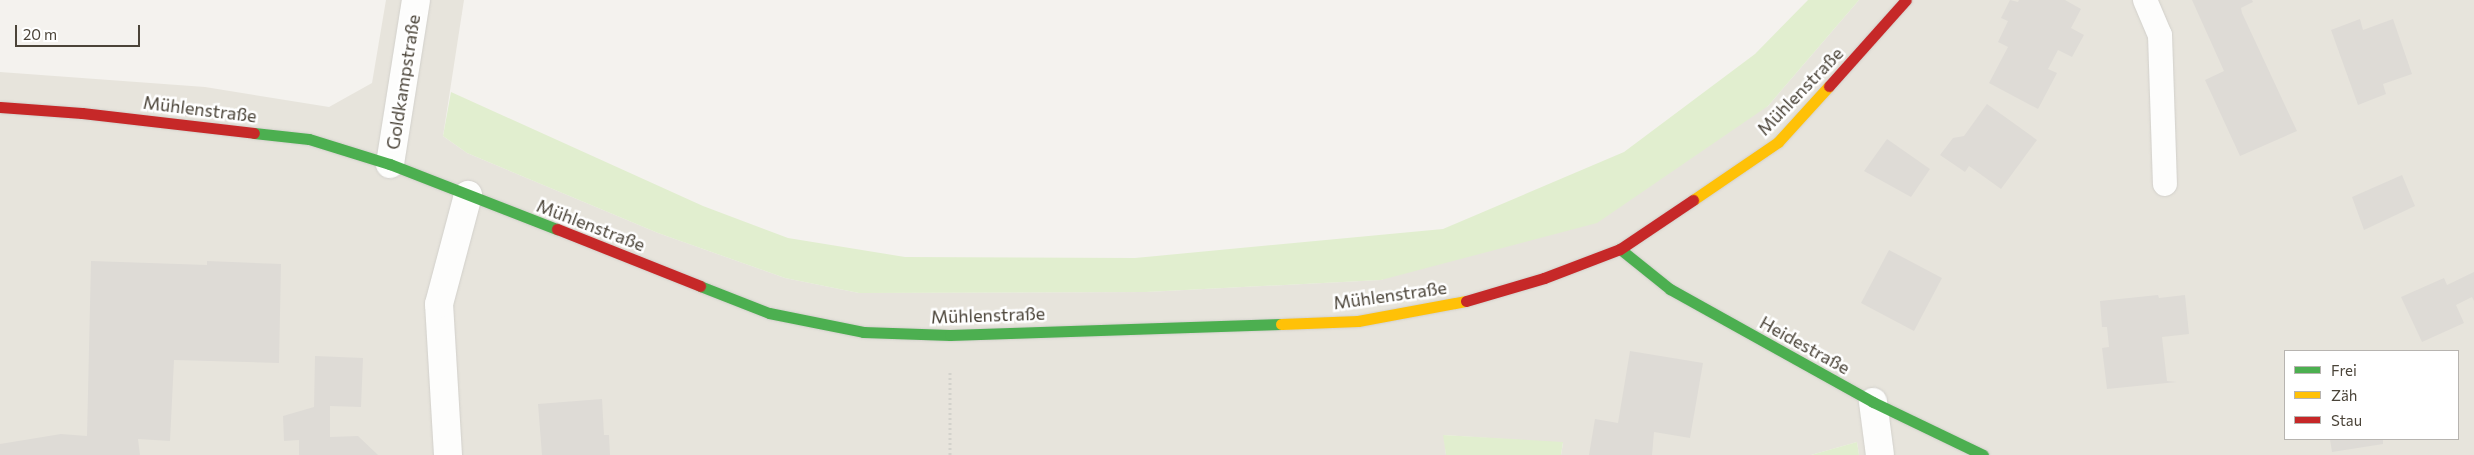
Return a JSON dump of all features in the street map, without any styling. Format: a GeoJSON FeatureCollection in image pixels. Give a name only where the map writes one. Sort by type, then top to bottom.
{"type":"FeatureCollection","features":[{"type":"Feature","properties":{"kind":"street","name":"Goldkampstraße"},"geometry":{"type":"LineString","coordinates":[[390,164],[416,0]]}},
{"type":"Feature","properties":{"kind":"street","name":"Mühlenstraße"},"geometry":{"type":"LineString","coordinates":[[0,108],[82,113],[309,139],[390,164],[769,314],[863,332],[950,335],[1358,320],[1474,299],[1544,278],[1620,249],[1778,142],[1906,0]]}},
{"type":"Feature","properties":{"kind":"street"},"geometry":{"type":"LineString","coordinates":[[448,455],[439,304],[468,195]]}},
{"type":"Feature","properties":{"kind":"street","name":"Heidestraße"},"geometry":{"type":"LineString","coordinates":[[1620,249],[1670,289],[1873,402],[1983,455]]}},
{"type":"Feature","properties":{"kind":"street"},"geometry":{"type":"LineString","coordinates":[[1873,402],[1880,455]]}},
{"type":"Feature","properties":{"kind":"lane"},"geometry":{"type":"LineString","coordinates":[[2145,0],[2160,35],[2165,184]]}},
{"type":"Feature","properties":{"kind":"path"},"geometry":{"type":"LineString","coordinates":[[950,335],[950,455]]}},
{"type":"Feature","properties":{"kind":"shaded area"},"geometry":{"type":"Polygon","coordinates":[[[386,0],[464,0],[443,136],[467,153],[658,233],[785,278],[859,293],[1146,292],[1381,280],[1768,106],[1859,0],[2474,0],[2474,455],[1859,455],[1857,442],[1811,455],[1561,455],[1563,443],[1444,435],[1446,455],[0,455],[0,72],[205,87],[329,107],[372,83],[386,0]]]}},
{"type":"Feature","properties":{"kind":"green space"},"geometry":{"type":"Polygon","coordinates":[[[1808,0],[1859,0],[1768,106],[1597,223],[1381,280],[1146,292],[859,293],[785,278],[658,233],[467,153],[443,136],[451,92],[703,206],[788,238],[905,257],[1135,258],[1443,229],[1624,152],[1755,54],[1808,0]]]}},
{"type":"Feature","properties":{"kind":"green space"},"geometry":{"type":"Polygon","coordinates":[[[1443,435],[1563,442],[1561,455],[1446,455],[1443,435]]]}},
{"type":"Feature","properties":{"kind":"green space"},"geometry":{"type":"Polygon","coordinates":[[[1857,442],[1859,455],[1811,455],[1857,442]]]}},
{"type":"Feature","properties":{"kind":"building"},"geometry":{"type":"Polygon","coordinates":[[[2010,0],[2018,2],[2019,0],[2065,0],[2081,9],[2071,28],[2084,35],[2072,57],[2058,50],[2048,69],[2057,73],[2038,109],[1989,83],[2008,47],[1998,42],[2008,21],[2001,18],[2010,0]]]}},
{"type":"Feature","properties":{"kind":"building"},"geometry":{"type":"Polygon","coordinates":[[[2192,0],[2252,0],[2253,2],[2241,8],[2242,13],[2297,131],[2240,156],[2205,80],[2224,71],[2192,0]]]}},
{"type":"Feature","properties":{"kind":"building"},"geometry":{"type":"Polygon","coordinates":[[[2360,19],[2363,30],[2393,19],[2412,74],[2383,84],[2386,94],[2358,105],[2331,30],[2360,19]]]}},
{"type":"Feature","properties":{"kind":"building"},"geometry":{"type":"Polygon","coordinates":[[[1987,104],[2037,140],[2001,189],[1969,166],[1965,172],[1940,155],[1953,138],[1964,136],[1987,104]]]}},
{"type":"Feature","properties":{"kind":"building"},"geometry":{"type":"Polygon","coordinates":[[[1887,139],[1930,169],[1911,197],[1864,171],[1887,139]]]}},
{"type":"Feature","properties":{"kind":"building"},"geometry":{"type":"Polygon","coordinates":[[[2402,175],[2415,206],[2364,230],[2352,197],[2402,175]]]}},
{"type":"Feature","properties":{"kind":"building"},"geometry":{"type":"Polygon","coordinates":[[[1889,250],[1942,278],[1914,331],[1861,303],[1889,250]]]}},
{"type":"Feature","properties":{"kind":"building"},"geometry":{"type":"Polygon","coordinates":[[[91,261],[207,265],[207,261],[281,264],[279,363],[174,360],[170,441],[138,439],[140,455],[0,455],[0,444],[61,434],[87,436],[91,261]]]}},
{"type":"Feature","properties":{"kind":"building"},"geometry":{"type":"Polygon","coordinates":[[[2474,272],[2474,301],[2472,297],[2456,305],[2464,323],[2422,342],[2401,297],[2444,278],[2447,285],[2474,272]]]}},
{"type":"Feature","properties":{"kind":"building"},"geometry":{"type":"Polygon","coordinates":[[[2158,295],[2159,298],[2185,295],[2189,334],[2162,337],[2167,381],[2177,382],[2107,389],[2102,348],[2109,347],[2107,327],[2102,327],[2100,301],[2158,295]]]}},
{"type":"Feature","properties":{"kind":"building"},"geometry":{"type":"Polygon","coordinates":[[[1630,351],[1703,363],[1690,438],[1654,432],[1652,455],[1589,455],[1595,419],[1618,423],[1630,351]]]}},
{"type":"Feature","properties":{"kind":"building"},"geometry":{"type":"Polygon","coordinates":[[[315,356],[363,358],[361,407],[330,406],[330,437],[358,436],[378,455],[299,455],[299,440],[284,441],[283,416],[314,407],[315,356]]]}},
{"type":"Feature","properties":{"kind":"building"},"geometry":{"type":"Polygon","coordinates":[[[602,399],[604,435],[609,435],[610,455],[542,455],[538,404],[602,399]]]}},
{"type":"Feature","properties":{"kind":"building"},"geometry":{"type":"Polygon","coordinates":[[[2330,440],[2383,440],[2383,444],[2332,452],[2330,440]]]}},
{"type":"Feature","properties":{"kind":"traffic: fast"},"geometry":{"type":"LineString","coordinates":[[254,133],[309,139],[390,164],[557,229]]}},
{"type":"Feature","properties":{"kind":"traffic: fast"},"geometry":{"type":"LineString","coordinates":[[1620,249],[1670,289],[1873,402],[1983,455]]}},
{"type":"Feature","properties":{"kind":"traffic: fast"},"geometry":{"type":"LineString","coordinates":[[700,286],[769,313],[863,332],[950,335],[1281,324]]}},
{"type":"Feature","properties":{"kind":"traffic: slow"},"geometry":{"type":"LineString","coordinates":[[1693,200],[1778,142],[1829,86]]}},
{"type":"Feature","properties":{"kind":"traffic: slow"},"geometry":{"type":"LineString","coordinates":[[1281,324],[1358,321],[1466,301]]}},
{"type":"Feature","properties":{"kind":"traffic: jam"},"geometry":{"type":"LineString","coordinates":[[1829,86],[1906,0]]}},
{"type":"Feature","properties":{"kind":"traffic: jam"},"geometry":{"type":"LineString","coordinates":[[0,107],[82,113],[254,133]]}},
{"type":"Feature","properties":{"kind":"traffic: jam"},"geometry":{"type":"LineString","coordinates":[[1466,301],[1544,278],[1620,249],[1693,200]]}},
{"type":"Feature","properties":{"kind":"traffic: jam"},"geometry":{"type":"LineString","coordinates":[[557,229],[700,286]]}}]}
